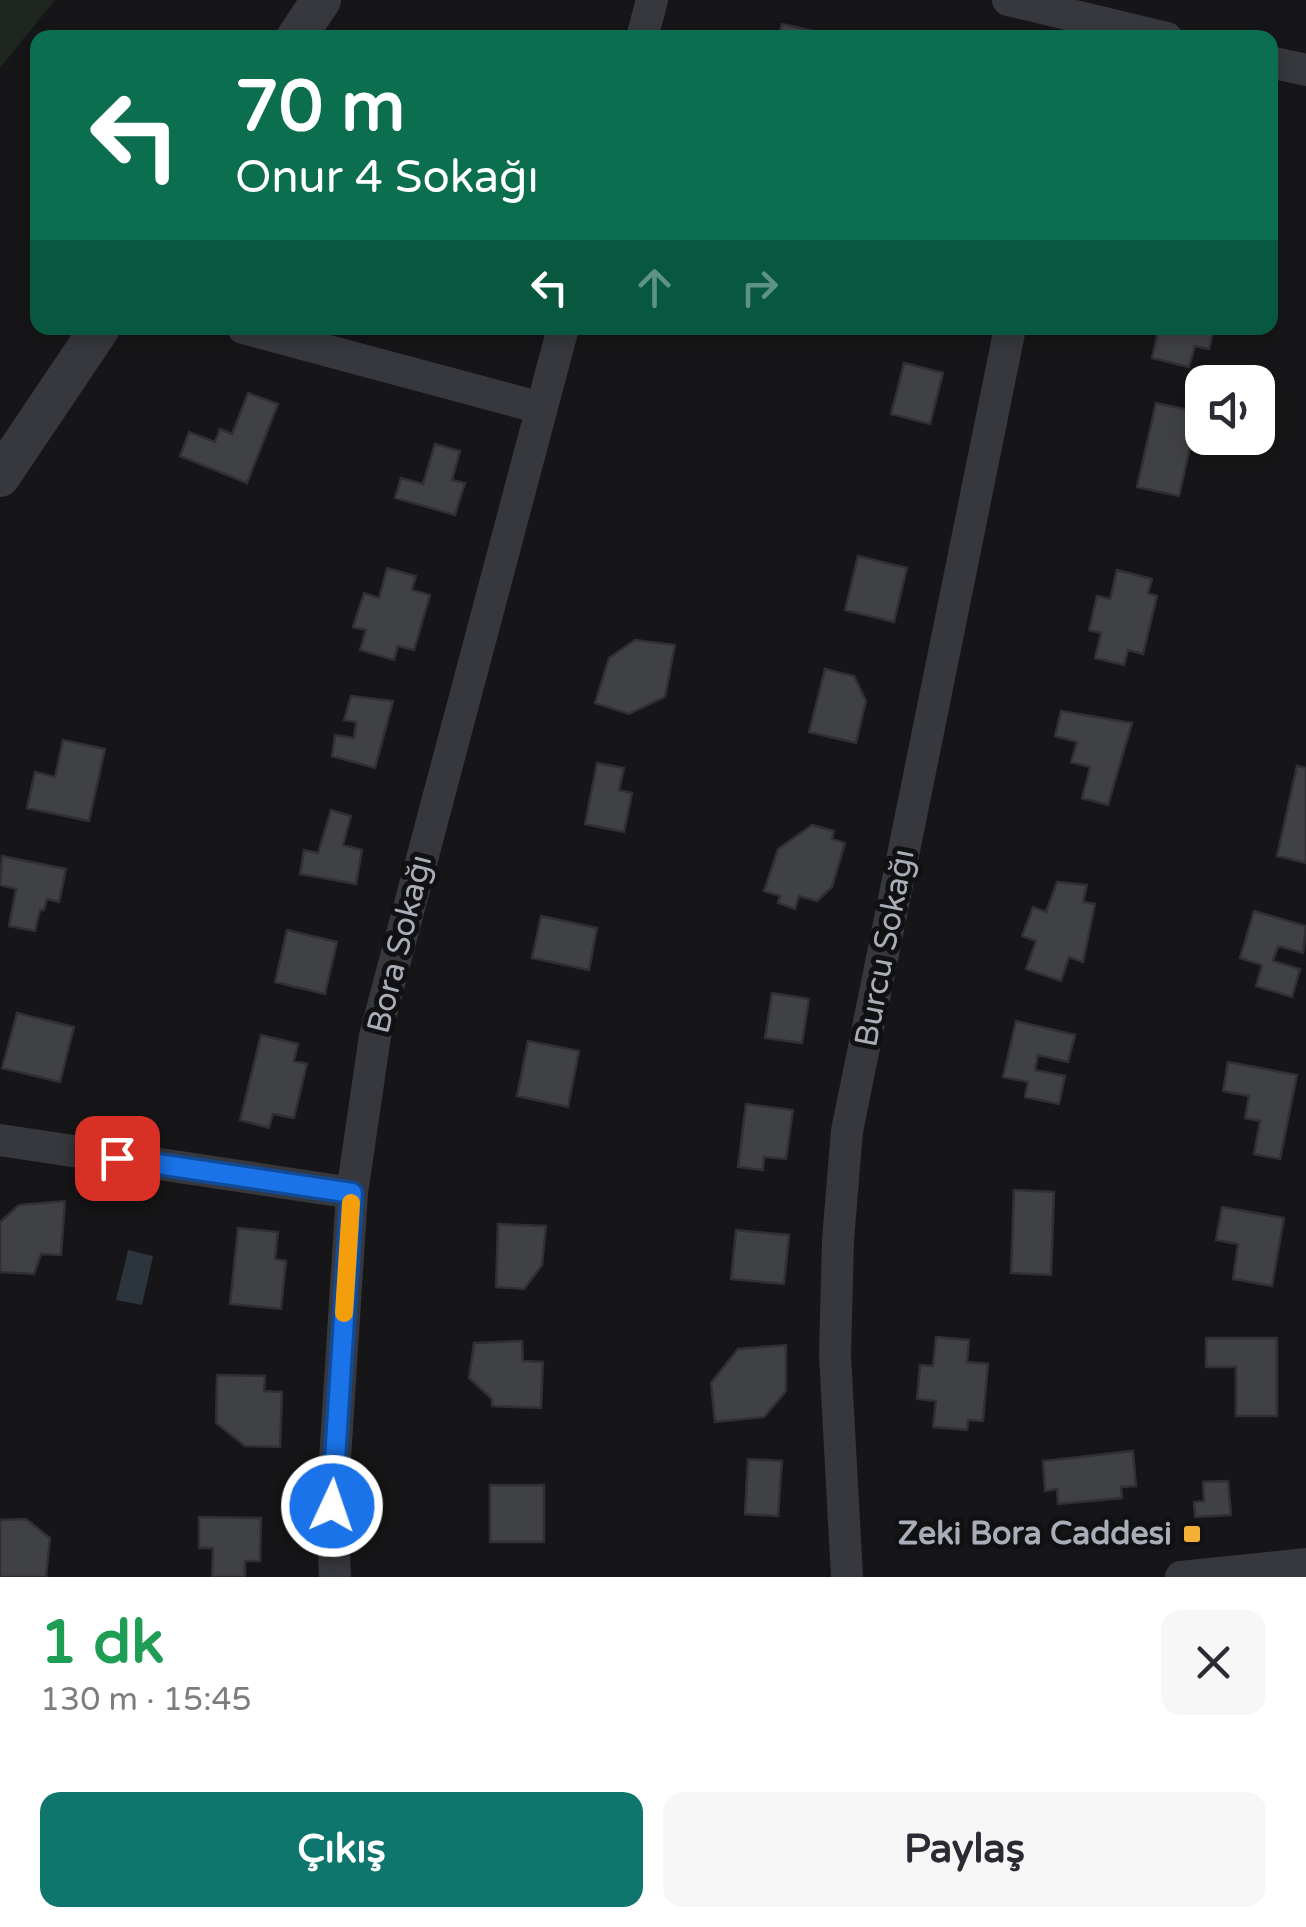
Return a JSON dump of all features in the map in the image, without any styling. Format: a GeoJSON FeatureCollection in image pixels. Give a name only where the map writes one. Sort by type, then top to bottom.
{"type":"FeatureCollection","features":[{"type":"Feature","properties":{"kind":"street"},"geometry":{"type":"LineString","coordinates":[[301,30],[321,0]]}},
{"type":"Feature","properties":{"kind":"street"},"geometry":{"type":"LineString","coordinates":[[644,30],[652,0]]}},
{"type":"Feature","properties":{"kind":"street"},"geometry":{"type":"LineString","coordinates":[[1008,0],[1130,30]]}},
{"type":"Feature","properties":{"kind":"street"},"geometry":{"type":"LineString","coordinates":[[1278,64],[1306,70]]}},
{"type":"Feature","properties":{"kind":"street"},"geometry":{"type":"LineString","coordinates":[[0,477],[95,335]]}},
{"type":"Feature","properties":{"kind":"street"},"geometry":{"type":"LineString","coordinates":[[269,335],[541,408]]}},
{"type":"Feature","properties":{"kind":"street","name":"Bora Sokağı"},"geometry":{"type":"LineString","coordinates":[[335,1577],[332,1506],[352,1193],[375,1036],[561,335]]}},
{"type":"Feature","properties":{"kind":"street","name":"Burcu Sokağı"},"geometry":{"type":"LineString","coordinates":[[847,1577],[836,1355],[838,1240],[848,1131],[1009,335]]}},
{"type":"Feature","properties":{"kind":"street"},"geometry":{"type":"LineString","coordinates":[[0,1140],[352,1193]]}},
{"type":"Feature","properties":{"kind":"street"},"geometry":{"type":"LineString","coordinates":[[1181,1577],[1306,1564]]}},
{"type":"Feature","properties":{"kind":"shaded area"},"geometry":{"type":"Polygon","coordinates":[[[0,0],[55,0],[30,30],[0,68],[0,0]]]}},
{"type":"Feature","properties":{"kind":"shaded area"},"geometry":{"type":"Polygon","coordinates":[[[128,1250],[153,1256],[142,1305],[116,1300],[128,1250]]]}},
{"type":"Feature","properties":{"kind":"building"},"geometry":{"type":"Polygon","coordinates":[[[782,24],[809,30],[780,30],[782,24]]]}},
{"type":"Feature","properties":{"kind":"building"},"geometry":{"type":"Polygon","coordinates":[[[1157,335],[1212,335],[1209,349],[1195,346],[1190,365],[1152,358],[1157,335]]]}},
{"type":"Feature","properties":{"kind":"building"},"geometry":{"type":"Polygon","coordinates":[[[904,363],[943,373],[930,424],[891,414],[904,363]]]}},
{"type":"Feature","properties":{"kind":"building"},"geometry":{"type":"Polygon","coordinates":[[[248,393],[278,404],[247,483],[180,456],[189,432],[215,442],[220,429],[232,434],[248,393]]]}},
{"type":"Feature","properties":{"kind":"building"},"geometry":{"type":"Polygon","coordinates":[[[1156,403],[1185,409],[1185,455],[1188,455],[1179,496],[1137,487],[1156,403]]]}},
{"type":"Feature","properties":{"kind":"building"},"geometry":{"type":"Polygon","coordinates":[[[435,444],[460,451],[452,480],[465,483],[455,515],[395,498],[401,478],[423,484],[435,444]]]}},
{"type":"Feature","properties":{"kind":"building"},"geometry":{"type":"Polygon","coordinates":[[[858,556],[907,568],[894,622],[845,610],[858,556]]]}},
{"type":"Feature","properties":{"kind":"building"},"geometry":{"type":"Polygon","coordinates":[[[387,568],[416,576],[412,590],[430,595],[414,650],[398,646],[394,660],[360,650],[366,630],[353,627],[364,593],[379,598],[387,568]]]}},
{"type":"Feature","properties":{"kind":"building"},"geometry":{"type":"Polygon","coordinates":[[[1117,570],[1152,579],[1148,593],[1157,596],[1143,654],[1128,650],[1124,665],[1095,658],[1101,633],[1089,630],[1097,596],[1110,599],[1117,570]]]}},
{"type":"Feature","properties":{"kind":"building"},"geometry":{"type":"Polygon","coordinates":[[[635,640],[675,645],[665,697],[629,714],[595,703],[609,658],[635,640]]]}},
{"type":"Feature","properties":{"kind":"building"},"geometry":{"type":"Polygon","coordinates":[[[825,669],[854,676],[866,701],[856,743],[809,732],[825,669]]]}},
{"type":"Feature","properties":{"kind":"building"},"geometry":{"type":"Polygon","coordinates":[[[351,696],[393,701],[375,768],[332,756],[335,735],[354,738],[356,722],[344,720],[351,696]]]}},
{"type":"Feature","properties":{"kind":"building"},"geometry":{"type":"Polygon","coordinates":[[[1061,711],[1132,723],[1108,805],[1082,798],[1090,767],[1071,762],[1077,742],[1055,736],[1061,711]]]}},
{"type":"Feature","properties":{"kind":"building"},"geometry":{"type":"Polygon","coordinates":[[[63,740],[105,749],[89,821],[27,808],[35,772],[55,777],[63,740]]]}},
{"type":"Feature","properties":{"kind":"building"},"geometry":{"type":"Polygon","coordinates":[[[597,763],[624,768],[619,790],[632,793],[624,832],[585,824],[597,763]]]}},
{"type":"Feature","properties":{"kind":"building"},"geometry":{"type":"Polygon","coordinates":[[[1297,766],[1306,768],[1306,863],[1277,856],[1297,766]]]}},
{"type":"Feature","properties":{"kind":"building"},"geometry":{"type":"Polygon","coordinates":[[[331,810],[351,816],[343,845],[362,850],[356,884],[300,874],[304,850],[318,853],[331,810]]]}},
{"type":"Feature","properties":{"kind":"building"},"geometry":{"type":"Polygon","coordinates":[[[812,825],[834,831],[832,839],[845,843],[832,887],[817,901],[799,896],[795,909],[778,903],[780,896],[764,891],[778,849],[812,825]]]}},
{"type":"Feature","properties":{"kind":"building"},"geometry":{"type":"Polygon","coordinates":[[[2,856],[66,869],[59,902],[47,899],[35,931],[9,926],[16,889],[0,885],[2,856]]]}},
{"type":"Feature","properties":{"kind":"building"},"geometry":{"type":"Polygon","coordinates":[[[1057,882],[1087,885],[1083,902],[1095,904],[1083,962],[1069,957],[1061,981],[1026,969],[1036,941],[1022,936],[1033,907],[1046,912],[1057,882]]]}},
{"type":"Feature","properties":{"kind":"building"},"geometry":{"type":"Polygon","coordinates":[[[1254,911],[1306,926],[1303,953],[1278,946],[1273,961],[1300,969],[1292,997],[1256,986],[1262,965],[1240,958],[1254,911]]]}},
{"type":"Feature","properties":{"kind":"building"},"geometry":{"type":"Polygon","coordinates":[[[541,916],[597,928],[589,970],[532,958],[541,916]]]}},
{"type":"Feature","properties":{"kind":"building"},"geometry":{"type":"Polygon","coordinates":[[[287,930],[337,942],[325,994],[275,982],[287,930]]]}},
{"type":"Feature","properties":{"kind":"building"},"geometry":{"type":"Polygon","coordinates":[[[772,993],[809,999],[802,1043],[765,1038],[772,993]]]}},
{"type":"Feature","properties":{"kind":"building"},"geometry":{"type":"Polygon","coordinates":[[[17,1013],[74,1027],[60,1082],[2,1068],[17,1013]]]}},
{"type":"Feature","properties":{"kind":"building"},"geometry":{"type":"Polygon","coordinates":[[[1016,1021],[1075,1035],[1068,1062],[1038,1055],[1035,1070],[1065,1076],[1059,1104],[1025,1097],[1028,1082],[1003,1077],[1016,1021]]]}},
{"type":"Feature","properties":{"kind":"building"},"geometry":{"type":"Polygon","coordinates":[[[261,1035],[298,1044],[294,1061],[307,1064],[294,1118],[273,1114],[269,1128],[240,1120],[261,1035]]]}},
{"type":"Feature","properties":{"kind":"building"},"geometry":{"type":"Polygon","coordinates":[[[528,1041],[579,1051],[568,1107],[517,1096],[528,1041]]]}},
{"type":"Feature","properties":{"kind":"building"},"geometry":{"type":"Polygon","coordinates":[[[1228,1062],[1297,1075],[1280,1159],[1254,1154],[1260,1121],[1245,1118],[1249,1096],[1223,1091],[1228,1062]]]}},
{"type":"Feature","properties":{"kind":"building"},"geometry":{"type":"Polygon","coordinates":[[[746,1104],[793,1110],[786,1159],[764,1157],[763,1170],[738,1167],[746,1104]]]}},
{"type":"Feature","properties":{"kind":"building"},"geometry":{"type":"Polygon","coordinates":[[[1014,1190],[1054,1192],[1051,1275],[1011,1273],[1014,1190]]]}},
{"type":"Feature","properties":{"kind":"building"},"geometry":{"type":"Polygon","coordinates":[[[65,1201],[61,1255],[41,1254],[34,1274],[0,1272],[0,1222],[19,1205],[65,1201]]]}},
{"type":"Feature","properties":{"kind":"building"},"geometry":{"type":"Polygon","coordinates":[[[1222,1207],[1284,1218],[1272,1286],[1233,1279],[1238,1244],[1216,1240],[1222,1207]]]}},
{"type":"Feature","properties":{"kind":"building"},"geometry":{"type":"Polygon","coordinates":[[[498,1224],[546,1226],[542,1265],[524,1289],[496,1287],[498,1224]]]}},
{"type":"Feature","properties":{"kind":"building"},"geometry":{"type":"Polygon","coordinates":[[[238,1228],[278,1232],[275,1259],[286,1261],[281,1309],[230,1304],[238,1228]]]}},
{"type":"Feature","properties":{"kind":"building"},"geometry":{"type":"Polygon","coordinates":[[[736,1230],[789,1235],[784,1284],[731,1279],[736,1230]]]}},
{"type":"Feature","properties":{"kind":"building"},"geometry":{"type":"Polygon","coordinates":[[[936,1337],[969,1340],[967,1362],[988,1364],[983,1421],[968,1420],[967,1430],[933,1427],[936,1401],[917,1399],[920,1365],[933,1366],[936,1337]]]}},
{"type":"Feature","properties":{"kind":"building"},"geometry":{"type":"Polygon","coordinates":[[[1206,1338],[1277,1338],[1277,1416],[1236,1416],[1236,1367],[1206,1367],[1206,1338]]]}},
{"type":"Feature","properties":{"kind":"building"},"geometry":{"type":"Polygon","coordinates":[[[522,1341],[523,1361],[543,1362],[541,1408],[492,1406],[492,1399],[469,1378],[474,1343],[522,1341]]]}},
{"type":"Feature","properties":{"kind":"building"},"geometry":{"type":"Polygon","coordinates":[[[786,1345],[786,1391],[764,1417],[715,1422],[711,1383],[738,1349],[786,1345]]]}},
{"type":"Feature","properties":{"kind":"building"},"geometry":{"type":"Polygon","coordinates":[[[217,1375],[265,1376],[264,1391],[282,1392],[280,1447],[245,1446],[216,1423],[217,1375]]]}},
{"type":"Feature","properties":{"kind":"building"},"geometry":{"type":"Polygon","coordinates":[[[1133,1451],[1136,1486],[1121,1487],[1122,1498],[1058,1504],[1057,1489],[1045,1491],[1043,1461],[1133,1451]]]}},
{"type":"Feature","properties":{"kind":"building"},"geometry":{"type":"Polygon","coordinates":[[[748,1459],[782,1461],[778,1516],[745,1514],[748,1459]]]}},
{"type":"Feature","properties":{"kind":"building"},"geometry":{"type":"Polygon","coordinates":[[[1228,1481],[1231,1515],[1195,1517],[1194,1502],[1204,1501],[1203,1482],[1228,1481]]]}},
{"type":"Feature","properties":{"kind":"building"},"geometry":{"type":"Polygon","coordinates":[[[490,1485],[544,1485],[544,1542],[490,1542],[490,1485]]]}},
{"type":"Feature","properties":{"kind":"building"},"geometry":{"type":"Polygon","coordinates":[[[199,1517],[261,1518],[260,1561],[245,1561],[245,1577],[212,1577],[213,1548],[199,1548],[199,1517]]]}},
{"type":"Feature","properties":{"kind":"building"},"geometry":{"type":"Polygon","coordinates":[[[26,1519],[50,1538],[46,1577],[0,1577],[0,1520],[26,1519]]]}},
{"type":"Feature","properties":{"kind":"slow traffic"},"geometry":{"type":"LineString","coordinates":[[344,1313],[351,1203]]}},
{"type":"Feature","properties":{"kind":"place","name":"Zeki Bora Caddesi"},"geometry":{"type":"Point","coordinates":[1192,1534]}},
{"type":"Feature","properties":{"kind":"route"},"geometry":{"type":"LineString","coordinates":[[117,1158],[352,1193],[332,1506]]}}]}
